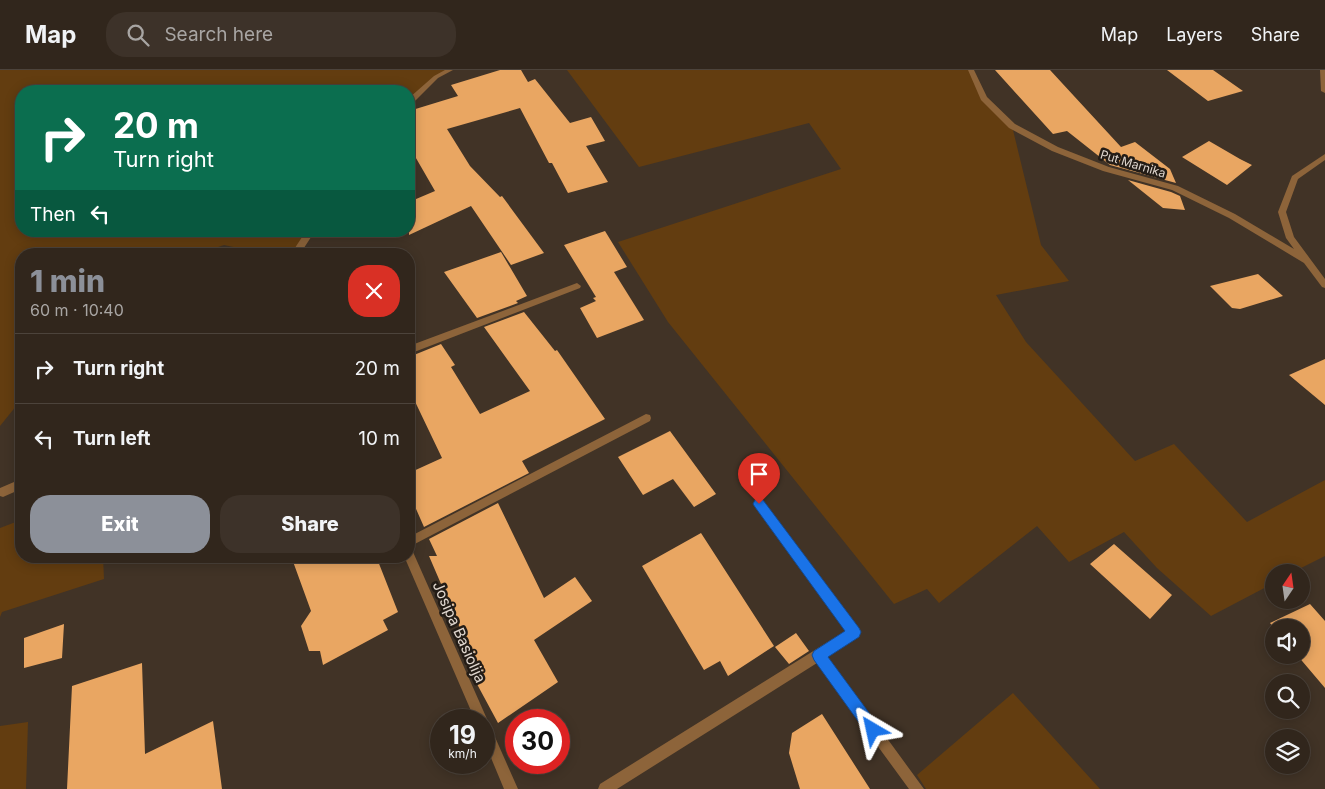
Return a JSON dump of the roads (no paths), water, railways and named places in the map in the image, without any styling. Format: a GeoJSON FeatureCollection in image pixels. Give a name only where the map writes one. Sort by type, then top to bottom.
{"type":"FeatureCollection","features":[{"type":"Feature","properties":{"kind":"street"},"geometry":{"type":"LineString","coordinates":[[415,96],[436,77],[450,70]]}},
{"type":"Feature","properties":{"kind":"street","name":"Put Marnika"},"geometry":{"type":"LineString","coordinates":[[972,70],[984,98],[1012,126],[1055,149],[1106,169],[1175,188],[1232,216],[1307,261]]}},
{"type":"Feature","properties":{"kind":"street"},"geometry":{"type":"LineString","coordinates":[[1323,70],[1325,91]]}},
{"type":"Feature","properties":{"kind":"street"},"geometry":{"type":"LineString","coordinates":[[1325,156],[1295,178],[1282,212],[1290,238],[1325,285]]}},
{"type":"Feature","properties":{"kind":"street"},"geometry":{"type":"LineString","coordinates":[[299,248],[306,237]]}},
{"type":"Feature","properties":{"kind":"street"},"geometry":{"type":"LineString","coordinates":[[415,348],[577,286]]}},
{"type":"Feature","properties":{"kind":"street"},"geometry":{"type":"LineString","coordinates":[[415,539],[646,418]]}},
{"type":"Feature","properties":{"kind":"street"},"geometry":{"type":"LineString","coordinates":[[3,492],[15,487]]}},
{"type":"Feature","properties":{"kind":"street"},"geometry":{"type":"LineString","coordinates":[[605,789],[855,632],[759,504]]}},
{"type":"Feature","properties":{"kind":"street","name":"Josipa Basiolija"},"geometry":{"type":"LineString","coordinates":[[411,563],[476,709]]}},
{"type":"Feature","properties":{"kind":"street"},"geometry":{"type":"LineString","coordinates":[[819,655],[917,789]]}},
{"type":"Feature","properties":{"kind":"street"},"geometry":{"type":"LineString","coordinates":[[495,752],[511,789]]}}]}
